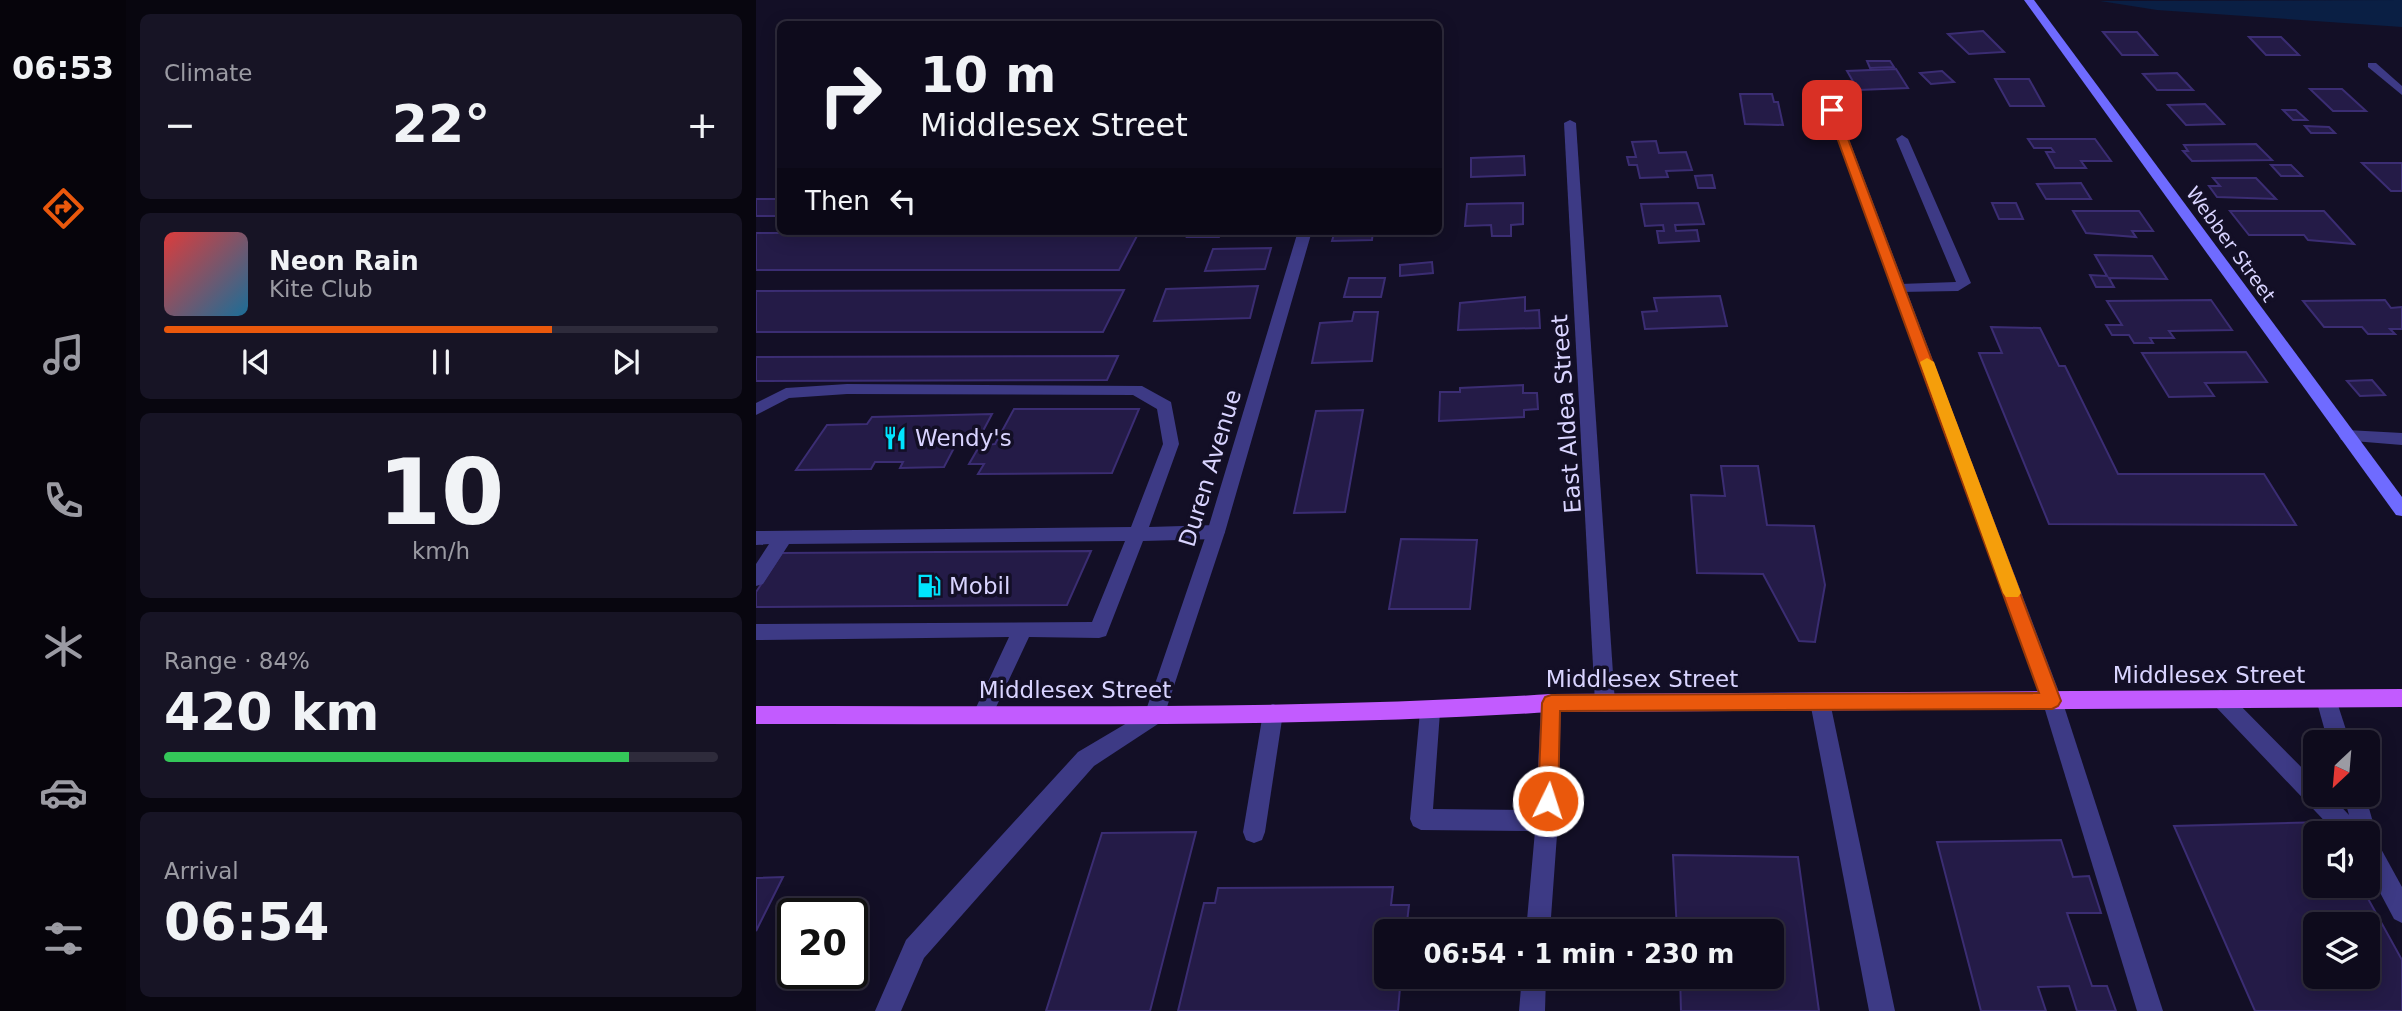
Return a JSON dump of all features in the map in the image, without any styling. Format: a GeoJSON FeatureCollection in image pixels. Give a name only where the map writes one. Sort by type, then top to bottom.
{"type":"FeatureCollection","features":[{"type":"Feature","properties":{"kind":"main road","name":"Middlesex Street"},"geometry":{"type":"LineString","coordinates":[[756,715],[983,713],[1154,716],[1430,712],[1551,703],[2402,698]]}},
{"type":"Feature","properties":{"kind":"street","name":"Webber Street"},"geometry":{"type":"LineString","coordinates":[[2029,0],[2402,510]]}},
{"type":"Feature","properties":{"kind":"street"},"geometry":{"type":"LineString","coordinates":[[2372,65],[2402,92]]}},
{"type":"Feature","properties":{"kind":"street"},"geometry":{"type":"LineString","coordinates":[[1823,84],[2052,701],[2150,1011]]}},
{"type":"Feature","properties":{"kind":"street","name":"East Aldea Street"},"geometry":{"type":"LineString","coordinates":[[1570,123],[1605,703]]}},
{"type":"Feature","properties":{"kind":"street"},"geometry":{"type":"LineString","coordinates":[[1900,288],[1958,287],[1964,284],[1902,139]]}},
{"type":"Feature","properties":{"kind":"street","name":"Duren Avenue"},"geometry":{"type":"LineString","coordinates":[[1154,716],[1216,532],[1304,235]]}},
{"type":"Feature","properties":{"kind":"street"},"geometry":{"type":"LineString","coordinates":[[756,410],[786,393],[847,389],[1136,390],[1165,406],[1171,444],[1099,630],[756,632]]}},
{"type":"Feature","properties":{"kind":"street"},"geometry":{"type":"LineString","coordinates":[[2347,436],[2402,439]]}},
{"type":"Feature","properties":{"kind":"street"},"geometry":{"type":"LineString","coordinates":[[756,538],[1216,532]]}},
{"type":"Feature","properties":{"kind":"street"},"geometry":{"type":"LineString","coordinates":[[756,579],[784,537]]}},
{"type":"Feature","properties":{"kind":"street"},"geometry":{"type":"LineString","coordinates":[[983,713],[1023,629]]}},
{"type":"Feature","properties":{"kind":"street"},"geometry":{"type":"LineString","coordinates":[[2221,699],[2339,821]]}},
{"type":"Feature","properties":{"kind":"street"},"geometry":{"type":"LineString","coordinates":[[2326,699],[2335,730]]}},
{"type":"Feature","properties":{"kind":"street"},"geometry":{"type":"LineString","coordinates":[[1820,702],[1882,1011]]}},
{"type":"Feature","properties":{"kind":"street"},"geometry":{"type":"LineString","coordinates":[[1539,919],[1547,821],[1551,703]]}},
{"type":"Feature","properties":{"kind":"street"},"geometry":{"type":"LineString","coordinates":[[1430,712],[1421,819],[1547,821]]}},
{"type":"Feature","properties":{"kind":"street"},"geometry":{"type":"LineString","coordinates":[[1254,832],[1273,713]]}},
{"type":"Feature","properties":{"kind":"street"},"geometry":{"type":"LineString","coordinates":[[888,1011],[915,949],[1086,759],[1154,716]]}},
{"type":"Feature","properties":{"kind":"street"},"geometry":{"type":"LineString","coordinates":[[2380,868],[2402,911]]}},
{"type":"Feature","properties":{"kind":"street"},"geometry":{"type":"LineString","coordinates":[[1532,1011],[1533,989]]}},
{"type":"Feature","properties":{"kind":"water"},"geometry":{"type":"Polygon","coordinates":[[[2402,0],[2402,27],[2157,10],[2100,1],[2402,0]]]}},
{"type":"Feature","properties":{"kind":"building"},"geometry":{"type":"Polygon","coordinates":[[[1983,31],[2004,52],[1969,54],[1948,34],[1983,31]]]}},
{"type":"Feature","properties":{"kind":"building"},"geometry":{"type":"Polygon","coordinates":[[[2103,32],[2137,32],[2157,55],[2122,55],[2103,32]]]}},
{"type":"Feature","properties":{"kind":"building"},"geometry":{"type":"Polygon","coordinates":[[[2249,37],[2281,37],[2299,55],[2266,55],[2249,37]]]}},
{"type":"Feature","properties":{"kind":"building"},"geometry":{"type":"Polygon","coordinates":[[[1867,61],[1890,61],[1894,67],[1870,68],[1867,61]]]}},
{"type":"Feature","properties":{"kind":"building"},"geometry":{"type":"Polygon","coordinates":[[[1896,69],[1908,88],[1858,90],[1847,71],[1896,69]]]}},
{"type":"Feature","properties":{"kind":"building"},"geometry":{"type":"Polygon","coordinates":[[[1942,71],[1954,82],[1931,84],[1920,73],[1942,71]]]}},
{"type":"Feature","properties":{"kind":"building"},"geometry":{"type":"Polygon","coordinates":[[[2177,73],[2193,90],[2157,90],[2143,74],[2177,73]]]}},
{"type":"Feature","properties":{"kind":"building"},"geometry":{"type":"Polygon","coordinates":[[[1995,79],[2029,79],[2044,106],[2010,106],[1995,79]]]}},
{"type":"Feature","properties":{"kind":"building"},"geometry":{"type":"Polygon","coordinates":[[[2310,89],[2342,89],[2366,111],[2333,111],[2310,89]]]}},
{"type":"Feature","properties":{"kind":"building"},"geometry":{"type":"Polygon","coordinates":[[[1740,94],[1772,94],[1774,102],[1778,102],[1783,125],[1745,124],[1740,94]]]}},
{"type":"Feature","properties":{"kind":"building"},"geometry":{"type":"Polygon","coordinates":[[[2205,104],[2224,124],[2186,125],[2168,105],[2205,104]]]}},
{"type":"Feature","properties":{"kind":"building"},"geometry":{"type":"Polygon","coordinates":[[[2283,110],[2296,110],[2307,120],[2293,120],[2283,110]]]}},
{"type":"Feature","properties":{"kind":"building"},"geometry":{"type":"Polygon","coordinates":[[[2305,126],[2329,127],[2335,133],[2311,133],[2305,126]]]}},
{"type":"Feature","properties":{"kind":"building"},"geometry":{"type":"Polygon","coordinates":[[[2028,139],[2095,139],[2111,161],[2081,161],[2086,168],[2055,168],[2046,152],[2054,152],[2051,148],[2034,148],[2028,139]]]}},
{"type":"Feature","properties":{"kind":"building"},"geometry":{"type":"Polygon","coordinates":[[[1656,141],[1659,153],[1686,152],[1692,170],[1666,171],[1668,177],[1640,178],[1637,165],[1629,165],[1627,157],[1636,157],[1632,142],[1656,141]]]}},
{"type":"Feature","properties":{"kind":"building"},"geometry":{"type":"Polygon","coordinates":[[[2256,144],[2272,160],[2192,161],[2183,151],[2188,151],[2184,145],[2256,144]]]}},
{"type":"Feature","properties":{"kind":"building"},"geometry":{"type":"Polygon","coordinates":[[[1524,156],[1525,175],[1471,177],[1471,158],[1524,156]]]}},
{"type":"Feature","properties":{"kind":"building"},"geometry":{"type":"Polygon","coordinates":[[[2362,163],[2402,163],[2402,191],[2391,191],[2362,163]]]}},
{"type":"Feature","properties":{"kind":"building"},"geometry":{"type":"Polygon","coordinates":[[[2271,165],[2291,165],[2302,176],[2281,176],[2271,165]]]}},
{"type":"Feature","properties":{"kind":"building"},"geometry":{"type":"Polygon","coordinates":[[[1712,175],[1715,188],[1698,188],[1695,176],[1712,175]]]}},
{"type":"Feature","properties":{"kind":"building"},"geometry":{"type":"Polygon","coordinates":[[[2213,178],[2256,178],[2276,199],[2217,197],[2209,186],[2220,186],[2213,178]]]}},
{"type":"Feature","properties":{"kind":"building"},"geometry":{"type":"Polygon","coordinates":[[[2081,183],[2091,199],[2046,199],[2037,184],[2081,183]]]}},
{"type":"Feature","properties":{"kind":"building"},"geometry":{"type":"Polygon","coordinates":[[[756,199],[777,199],[777,216],[756,216],[756,199]]]}},
{"type":"Feature","properties":{"kind":"building"},"geometry":{"type":"Polygon","coordinates":[[[1523,203],[1523,224],[1511,225],[1511,236],[1492,236],[1491,225],[1465,226],[1467,204],[1523,203]]]}},
{"type":"Feature","properties":{"kind":"building"},"geometry":{"type":"Polygon","coordinates":[[[1698,203],[1704,224],[1675,225],[1676,231],[1697,230],[1699,241],[1659,243],[1657,231],[1664,231],[1663,225],[1645,226],[1641,204],[1698,203]]]}},
{"type":"Feature","properties":{"kind":"building"},"geometry":{"type":"Polygon","coordinates":[[[1992,203],[2016,203],[2023,219],[1999,219],[1992,203]]]}},
{"type":"Feature","properties":{"kind":"building"},"geometry":{"type":"Polygon","coordinates":[[[2073,211],[2139,211],[2153,231],[2132,231],[2136,237],[2086,233],[2073,211]]]}},
{"type":"Feature","properties":{"kind":"building"},"geometry":{"type":"Polygon","coordinates":[[[2230,211],[2324,211],[2354,244],[2308,240],[2304,235],[2249,235],[2230,211]]]}},
{"type":"Feature","properties":{"kind":"building"},"geometry":{"type":"Polygon","coordinates":[[[756,233],[1137,235],[1119,270],[756,270],[756,233]]]}},
{"type":"Feature","properties":{"kind":"building"},"geometry":{"type":"Polygon","coordinates":[[[1188,235],[1220,235],[1219,237],[1187,237],[1188,235]]]}},
{"type":"Feature","properties":{"kind":"building"},"geometry":{"type":"Polygon","coordinates":[[[1334,235],[1373,235],[1372,240],[1332,241],[1334,235]]]}},
{"type":"Feature","properties":{"kind":"building"},"geometry":{"type":"Polygon","coordinates":[[[1271,248],[1265,269],[1205,271],[1213,249],[1271,248]]]}},
{"type":"Feature","properties":{"kind":"building"},"geometry":{"type":"Polygon","coordinates":[[[2095,255],[2152,256],[2167,279],[2109,278],[2114,287],[2096,287],[2090,275],[2107,276],[2095,255]]]}},
{"type":"Feature","properties":{"kind":"building"},"geometry":{"type":"Polygon","coordinates":[[[1432,262],[1433,273],[1400,276],[1400,265],[1432,262]]]}},
{"type":"Feature","properties":{"kind":"building"},"geometry":{"type":"Polygon","coordinates":[[[1349,278],[1385,278],[1381,297],[1344,297],[1349,278]]]}},
{"type":"Feature","properties":{"kind":"building"},"geometry":{"type":"Polygon","coordinates":[[[1258,286],[1250,318],[1154,321],[1166,289],[1258,286]]]}},
{"type":"Feature","properties":{"kind":"building"},"geometry":{"type":"Polygon","coordinates":[[[1124,290],[1103,332],[756,332],[756,291],[1124,290]]]}},
{"type":"Feature","properties":{"kind":"building"},"geometry":{"type":"Polygon","coordinates":[[[1720,296],[1727,326],[1645,329],[1642,312],[1657,311],[1654,298],[1720,296]]]}},
{"type":"Feature","properties":{"kind":"building"},"geometry":{"type":"Polygon","coordinates":[[[1525,297],[1525,311],[1539,310],[1540,328],[1458,330],[1460,303],[1525,297]]]}},
{"type":"Feature","properties":{"kind":"building"},"geometry":{"type":"Polygon","coordinates":[[[2211,300],[2232,330],[2169,331],[2174,338],[2150,338],[2153,343],[2134,343],[2129,335],[2112,335],[2106,325],[2122,325],[2107,301],[2211,300]]]}},
{"type":"Feature","properties":{"kind":"building"},"geometry":{"type":"Polygon","coordinates":[[[2385,300],[2391,308],[2402,307],[2402,329],[2390,329],[2395,334],[2368,334],[2362,327],[2324,327],[2303,301],[2385,300]]]}},
{"type":"Feature","properties":{"kind":"building"},"geometry":{"type":"Polygon","coordinates":[[[1354,312],[1378,312],[1372,361],[1312,363],[1320,323],[1352,321],[1354,312]]]}},
{"type":"Feature","properties":{"kind":"building"},"geometry":{"type":"Polygon","coordinates":[[[1991,327],[2040,328],[2059,366],[2065,366],[2118,474],[2264,474],[2296,525],[2049,524],[1979,353],[2002,353],[1991,327]]]}},
{"type":"Feature","properties":{"kind":"building"},"geometry":{"type":"Polygon","coordinates":[[[2246,352],[2267,382],[2205,383],[2214,396],[2169,397],[2142,353],[2246,352]]]}},
{"type":"Feature","properties":{"kind":"building"},"geometry":{"type":"Polygon","coordinates":[[[1118,356],[1107,380],[756,381],[756,357],[1118,356]]]}},
{"type":"Feature","properties":{"kind":"building"},"geometry":{"type":"Polygon","coordinates":[[[2372,380],[2385,395],[2360,396],[2347,381],[2372,380]]]}},
{"type":"Feature","properties":{"kind":"building"},"geometry":{"type":"Polygon","coordinates":[[[1523,385],[1523,393],[1537,393],[1538,409],[1524,410],[1524,417],[1439,421],[1440,392],[1460,392],[1460,388],[1523,385]]]}},
{"type":"Feature","properties":{"kind":"building"},"geometry":{"type":"Polygon","coordinates":[[[1014,409],[1139,409],[1112,473],[978,474],[984,464],[969,464],[980,445],[995,444],[1014,409]]]}},
{"type":"Feature","properties":{"kind":"building"},"geometry":{"type":"Polygon","coordinates":[[[1363,410],[1345,512],[1294,513],[1316,411],[1363,410]]]}},
{"type":"Feature","properties":{"kind":"building"},"geometry":{"type":"Polygon","coordinates":[[[992,414],[976,444],[956,444],[944,467],[900,468],[903,462],[875,462],[871,469],[796,470],[827,425],[867,424],[872,417],[992,414]]]}},
{"type":"Feature","properties":{"kind":"building"},"geometry":{"type":"Polygon","coordinates":[[[1721,466],[1758,466],[1767,525],[1814,526],[1825,585],[1815,642],[1799,641],[1763,574],[1697,573],[1691,495],[1725,496],[1721,466]]]}},
{"type":"Feature","properties":{"kind":"building"},"geometry":{"type":"Polygon","coordinates":[[[1401,539],[1477,540],[1470,609],[1389,609],[1401,539]]]}},
{"type":"Feature","properties":{"kind":"building"},"geometry":{"type":"Polygon","coordinates":[[[1091,551],[1067,605],[756,607],[756,592],[782,553],[1091,551]]]}},
{"type":"Feature","properties":{"kind":"building"},"geometry":{"type":"Polygon","coordinates":[[[2303,823],[2303,898],[2368,898],[2375,912],[2303,912],[2303,989],[2380,989],[2380,920],[2402,960],[2402,1011],[2255,1011],[2174,826],[2303,823]]]}},
{"type":"Feature","properties":{"kind":"building"},"geometry":{"type":"Polygon","coordinates":[[[1196,832],[1150,1011],[1046,1011],[1102,833],[1196,832]]]}},
{"type":"Feature","properties":{"kind":"building"},"geometry":{"type":"Polygon","coordinates":[[[2061,840],[2073,877],[2089,876],[2101,913],[2067,913],[2092,986],[2107,986],[2116,1011],[2077,1011],[2069,986],[2038,987],[2046,1011],[1981,1011],[1937,842],[2061,840]]]}},
{"type":"Feature","properties":{"kind":"building"},"geometry":{"type":"Polygon","coordinates":[[[1673,855],[1798,857],[1819,1011],[1681,1011],[1680,989],[1784,989],[1784,919],[1676,919],[1673,855]]]}},
{"type":"Feature","properties":{"kind":"building"},"geometry":{"type":"Polygon","coordinates":[[[783,877],[756,931],[756,878],[783,877]]]}},
{"type":"Feature","properties":{"kind":"building"},"geometry":{"type":"Polygon","coordinates":[[[1393,887],[1391,905],[1409,905],[1407,919],[1374,919],[1374,989],[1400,989],[1398,1011],[1178,1011],[1204,903],[1215,903],[1218,888],[1393,887]]]}},
{"type":"Feature","properties":{"kind":"slow traffic"},"geometry":{"type":"LineString","coordinates":[[1927,362],[2012,593]]}},
{"type":"Feature","properties":{"kind":"place","name":"Wendy's"},"geometry":{"type":"Point","coordinates":[895,438]}},
{"type":"Feature","properties":{"kind":"place","name":"Mobil"},"geometry":{"type":"Point","coordinates":[929,586]}},
{"type":"Feature","properties":{"kind":"route"},"geometry":{"type":"LineString","coordinates":[[1548,801],[1551,703],[2052,701],[1832,110]]}}]}
